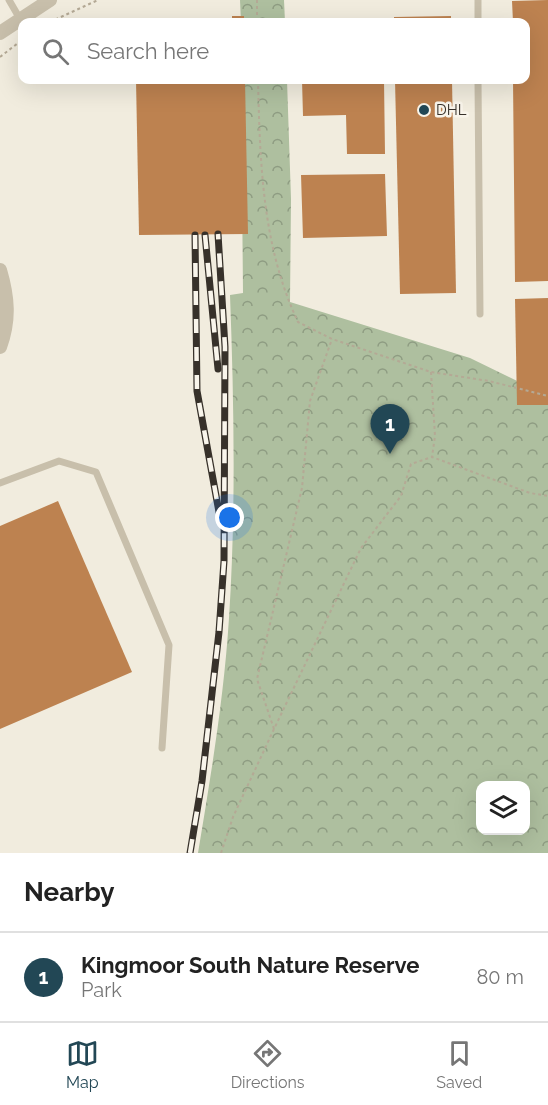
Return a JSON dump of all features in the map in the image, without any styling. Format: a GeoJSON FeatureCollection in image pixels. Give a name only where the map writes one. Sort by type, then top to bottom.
{"type":"FeatureCollection","features":[{"type":"Feature","properties":{"kind":"street"},"geometry":{"type":"LineString","coordinates":[[22,18],[51,0]]}},
{"type":"Feature","properties":{"kind":"street"},"geometry":{"type":"LineString","coordinates":[[0,33],[18,20]]}},
{"type":"Feature","properties":{"kind":"street"},"geometry":{"type":"LineString","coordinates":[[0,270],[8,309],[8,322],[0,347]]}},
{"type":"Feature","properties":{"kind":"lane"},"geometry":{"type":"LineString","coordinates":[[9,0],[19,18]]}},
{"type":"Feature","properties":{"kind":"lane"},"geometry":{"type":"LineString","coordinates":[[478,0],[478,18]]}},
{"type":"Feature","properties":{"kind":"lane"},"geometry":{"type":"LineString","coordinates":[[478,84],[480,314]]}},
{"type":"Feature","properties":{"kind":"lane"},"geometry":{"type":"LineString","coordinates":[[0,483],[59,461],[96,472],[169,645],[162,748]]}},
{"type":"Feature","properties":{"kind":"path"},"geometry":{"type":"LineString","coordinates":[[59,18],[98,0]]}},
{"type":"Feature","properties":{"kind":"path"},"geometry":{"type":"LineString","coordinates":[[257,0],[257,18]]}},
{"type":"Feature","properties":{"kind":"path"},"geometry":{"type":"LineString","coordinates":[[0,57],[18,43]]}},
{"type":"Feature","properties":{"kind":"path"},"geometry":{"type":"LineString","coordinates":[[258,84],[265,207],[274,262],[298,322],[332,339],[431,372],[489,381],[548,396]]}},
{"type":"Feature","properties":{"kind":"path"},"geometry":{"type":"LineString","coordinates":[[274,729],[257,679],[302,488],[310,401],[332,339]]}},
{"type":"Feature","properties":{"kind":"path"},"geometry":{"type":"LineString","coordinates":[[431,372],[435,436],[432,457]]}},
{"type":"Feature","properties":{"kind":"path"},"geometry":{"type":"LineString","coordinates":[[221,853],[234,817],[274,729],[361,548],[401,496],[411,464],[432,457],[530,493],[548,496]]}},
{"type":"Feature","properties":{"kind":"green space"},"geometry":{"type":"Polygon","coordinates":[[[240,0],[284,0],[285,18],[241,18],[240,0]]]}},
{"type":"Feature","properties":{"kind":"green space"},"geometry":{"type":"Polygon","coordinates":[[[241,84],[287,84],[291,199],[290,302],[470,358],[548,396],[548,853],[198,853],[227,648],[233,537],[233,376],[230,295],[243,293],[241,84]]]}},
{"type":"Feature","properties":{"kind":"building"},"geometry":{"type":"Polygon","coordinates":[[[548,0],[548,281],[515,282],[513,84],[530,84],[530,18],[513,18],[512,1],[548,0]]]}},
{"type":"Feature","properties":{"kind":"building"},"geometry":{"type":"Polygon","coordinates":[[[232,16],[244,16],[244,18],[232,18],[232,16]]]}},
{"type":"Feature","properties":{"kind":"building"},"geometry":{"type":"Polygon","coordinates":[[[451,16],[451,18],[394,18],[451,16]]]}},
{"type":"Feature","properties":{"kind":"building"},"geometry":{"type":"Polygon","coordinates":[[[136,84],[245,84],[248,234],[139,235],[136,84]]]}},
{"type":"Feature","properties":{"kind":"building"},"geometry":{"type":"Polygon","coordinates":[[[302,84],[384,84],[385,154],[347,154],[346,115],[303,116],[302,84]]]}},
{"type":"Feature","properties":{"kind":"building"},"geometry":{"type":"Polygon","coordinates":[[[395,84],[452,84],[456,293],[400,294],[395,84]]]}},
{"type":"Feature","properties":{"kind":"building"},"geometry":{"type":"Polygon","coordinates":[[[385,174],[387,236],[303,238],[301,175],[385,174]]]}},
{"type":"Feature","properties":{"kind":"building"},"geometry":{"type":"Polygon","coordinates":[[[548,298],[548,405],[517,405],[515,299],[548,298]]]}},
{"type":"Feature","properties":{"kind":"building"},"geometry":{"type":"Polygon","coordinates":[[[58,501],[132,672],[0,729],[0,526],[58,501]]]}},
{"type":"Feature","properties":{"kind":"railway"},"geometry":{"type":"LineString","coordinates":[[190,853],[202,781],[219,632],[224,561],[225,347],[218,234]]}},
{"type":"Feature","properties":{"kind":"railway"},"geometry":{"type":"LineString","coordinates":[[195,235],[197,391],[219,512]]}},
{"type":"Feature","properties":{"kind":"railway"},"geometry":{"type":"LineString","coordinates":[[205,235],[218,369]]}},
{"type":"Feature","properties":{"kind":"place","name":"DHL"},"geometry":{"type":"Point","coordinates":[424,110]}},
{"type":"Feature","properties":{"kind":"place","name":"Kingmoor South Nature Reserve"},"geometry":{"type":"Point","coordinates":[390,454]}}]}
